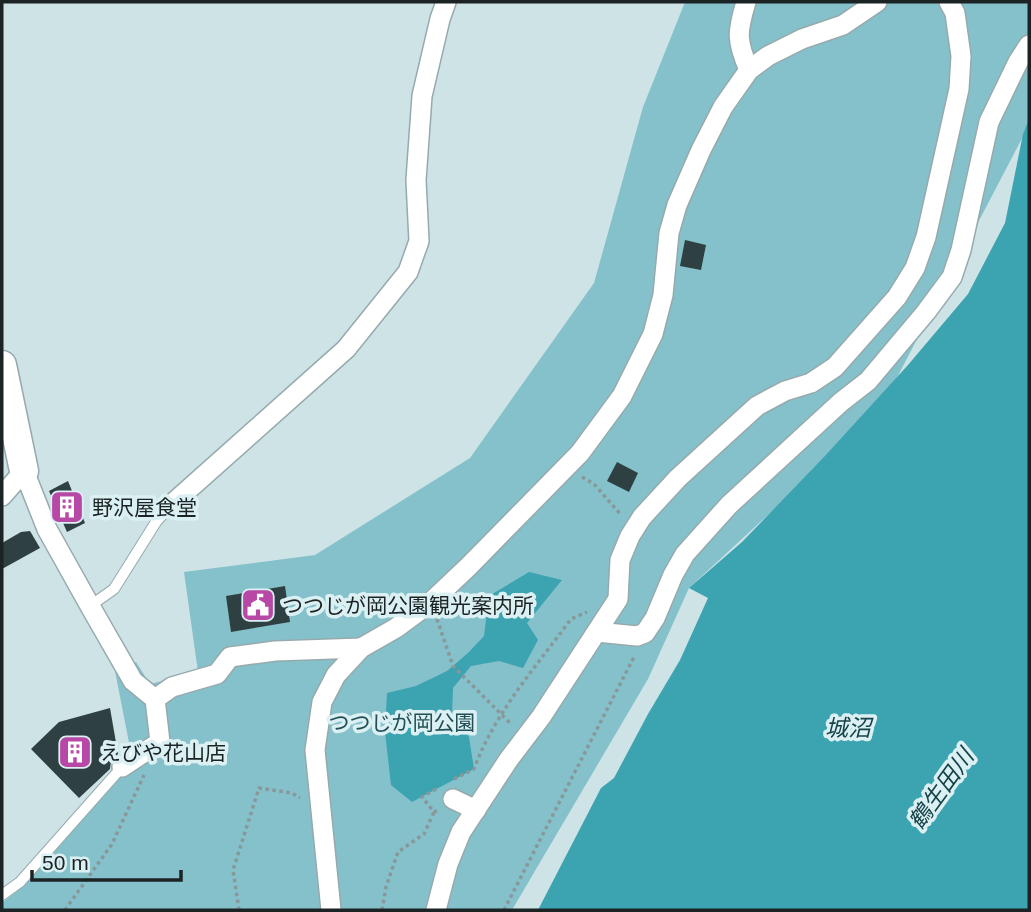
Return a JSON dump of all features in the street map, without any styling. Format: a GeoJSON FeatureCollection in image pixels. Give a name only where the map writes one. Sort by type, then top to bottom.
{"type":"FeatureCollection","features":[{"type":"Feature","properties":{"kind":"main road"},"geometry":{"type":"LineString","coordinates":[[2,365],[24,471]]}},
{"type":"Feature","properties":{"kind":"street"},"geometry":{"type":"LineString","coordinates":[[172,504],[346,349],[408,272],[419,241],[416,180],[422,96],[446,2]]}},
{"type":"Feature","properties":{"kind":"street"},"geometry":{"type":"LineString","coordinates":[[746,2],[737,29],[741,52],[749,70]]}},
{"type":"Feature","properties":{"kind":"street"},"geometry":{"type":"LineString","coordinates":[[331,910],[315,750],[322,702],[336,675],[362,648],[397,628],[431,602],[580,453],[622,396],[653,334],[663,295],[669,233],[677,205],[723,107],[749,70],[768,56],[802,38],[843,25],[877,2]]}},
{"type":"Feature","properties":{"kind":"street"},"geometry":{"type":"LineString","coordinates":[[436,910],[447,864],[461,832],[618,599],[621,583],[620,560],[634,529],[678,478],[757,406],[785,391],[811,383],[835,367],[897,297],[915,268],[926,237],[959,89],[961,56],[955,13],[949,2]]}},
{"type":"Feature","properties":{"kind":"street"},"geometry":{"type":"LineString","coordinates":[[597,632],[637,636],[645,633],[655,618],[685,554],[729,505],[841,402],[868,381],[952,277],[961,250],[989,122],[1029,45]]}},
{"type":"Feature","properties":{"kind":"street"},"geometry":{"type":"LineString","coordinates":[[2,496],[24,471],[47,529],[133,681],[155,699],[160,742],[122,767]]}},
{"type":"Feature","properties":{"kind":"street"},"geometry":{"type":"LineString","coordinates":[[155,699],[172,687],[217,674],[230,657],[275,651],[362,648]]}},
{"type":"Feature","properties":{"kind":"street"},"geometry":{"type":"LineString","coordinates":[[452,790],[475,810]]}},
{"type":"Feature","properties":{"kind":"lane"},"geometry":{"type":"LineString","coordinates":[[90,606],[114,589],[156,522],[172,504]]}},
{"type":"Feature","properties":{"kind":"lane"},"geometry":{"type":"LineString","coordinates":[[2,895],[20,882],[122,767]]}},
{"type":"Feature","properties":{"kind":"path"},"geometry":{"type":"LineString","coordinates":[[566,467],[594,484],[634,529]]}},
{"type":"Feature","properties":{"kind":"path"},"geometry":{"type":"LineString","coordinates":[[382,910],[386,887],[398,852],[424,834],[434,812],[447,807],[452,790],[474,769],[500,713],[571,619],[618,599]]}},
{"type":"Feature","properties":{"kind":"path"},"geometry":{"type":"LineString","coordinates":[[431,602],[453,666],[524,739]]}},
{"type":"Feature","properties":{"kind":"path"},"geometry":{"type":"LineString","coordinates":[[504,910],[638,651],[637,636]]}},
{"type":"Feature","properties":{"kind":"path"},"geometry":{"type":"LineString","coordinates":[[65,910],[112,844],[160,742]]}},
{"type":"Feature","properties":{"kind":"path"},"geometry":{"type":"LineString","coordinates":[[239,910],[233,870],[259,788],[292,793],[321,809]]}},
{"type":"Feature","properties":{"kind":"path"},"geometry":{"type":"LineString","coordinates":[[434,812],[422,797],[452,790]]}},
{"type":"Feature","properties":{"kind":"green space","name":"つつじが岡公園"},"geometry":{"type":"Polygon","coordinates":[[[685,2],[1029,2],[1029,125],[879,412],[689,588],[648,679],[512,910],[2,910],[2,903],[22,887],[132,758],[115,671],[136,662],[150,684],[198,672],[184,572],[315,555],[470,458],[594,283],[643,107],[685,2]]]}},
{"type":"Feature","properties":{"kind":"water","name":"城沼"},"geometry":{"type":"Polygon","coordinates":[[[1029,119],[1029,910],[538,910],[601,788],[614,778],[680,660],[708,598],[689,588],[742,542],[824,457],[968,294],[1005,223],[1023,134],[1029,119]]]}},
{"type":"Feature","properties":{"kind":"water"},"geometry":{"type":"Polygon","coordinates":[[[529,572],[562,580],[527,623],[538,640],[523,668],[499,661],[471,666],[453,688],[452,716],[469,737],[474,769],[412,802],[391,785],[385,732],[387,693],[416,686],[447,671],[484,636],[489,596],[529,572]]]}},
{"type":"Feature","properties":{"kind":"building"},"geometry":{"type":"Polygon","coordinates":[[[685,240],[706,245],[701,270],[680,266],[685,240]]]}},
{"type":"Feature","properties":{"kind":"building"},"geometry":{"type":"Polygon","coordinates":[[[617,462],[638,473],[629,492],[607,481],[617,462]]]}},
{"type":"Feature","properties":{"kind":"building","name":"野沢屋食堂"},"geometry":{"type":"Polygon","coordinates":[[[68,481],[85,523],[67,532],[49,491],[68,481]]]}},
{"type":"Feature","properties":{"kind":"building"},"geometry":{"type":"Polygon","coordinates":[[[30,531],[40,548],[2,569],[2,543],[21,532],[30,531]]]}},
{"type":"Feature","properties":{"kind":"building"},"geometry":{"type":"Polygon","coordinates":[[[285,586],[290,622],[231,632],[226,596],[285,586]]]}},
{"type":"Feature","properties":{"kind":"building","name":"えびや花山店"},"geometry":{"type":"Polygon","coordinates":[[[110,708],[118,754],[111,761],[110,769],[79,798],[31,749],[59,722],[110,708]]]}},
{"type":"Feature","properties":{"kind":"place","name":"野沢屋食堂"},"geometry":{"type":"Point","coordinates":[67,507]}},
{"type":"Feature","properties":{"kind":"place","name":"つつじが岡公園観光案内所"},"geometry":{"type":"Point","coordinates":[258,605]}},
{"type":"Feature","properties":{"kind":"place","name":"えびや花山店"},"geometry":{"type":"Point","coordinates":[75,752]}},
{"type":"Feature","properties":{"kind":"water label","name":"鶴生田川"},"geometry":{"type":"Point","coordinates":[941,789]}}]}
